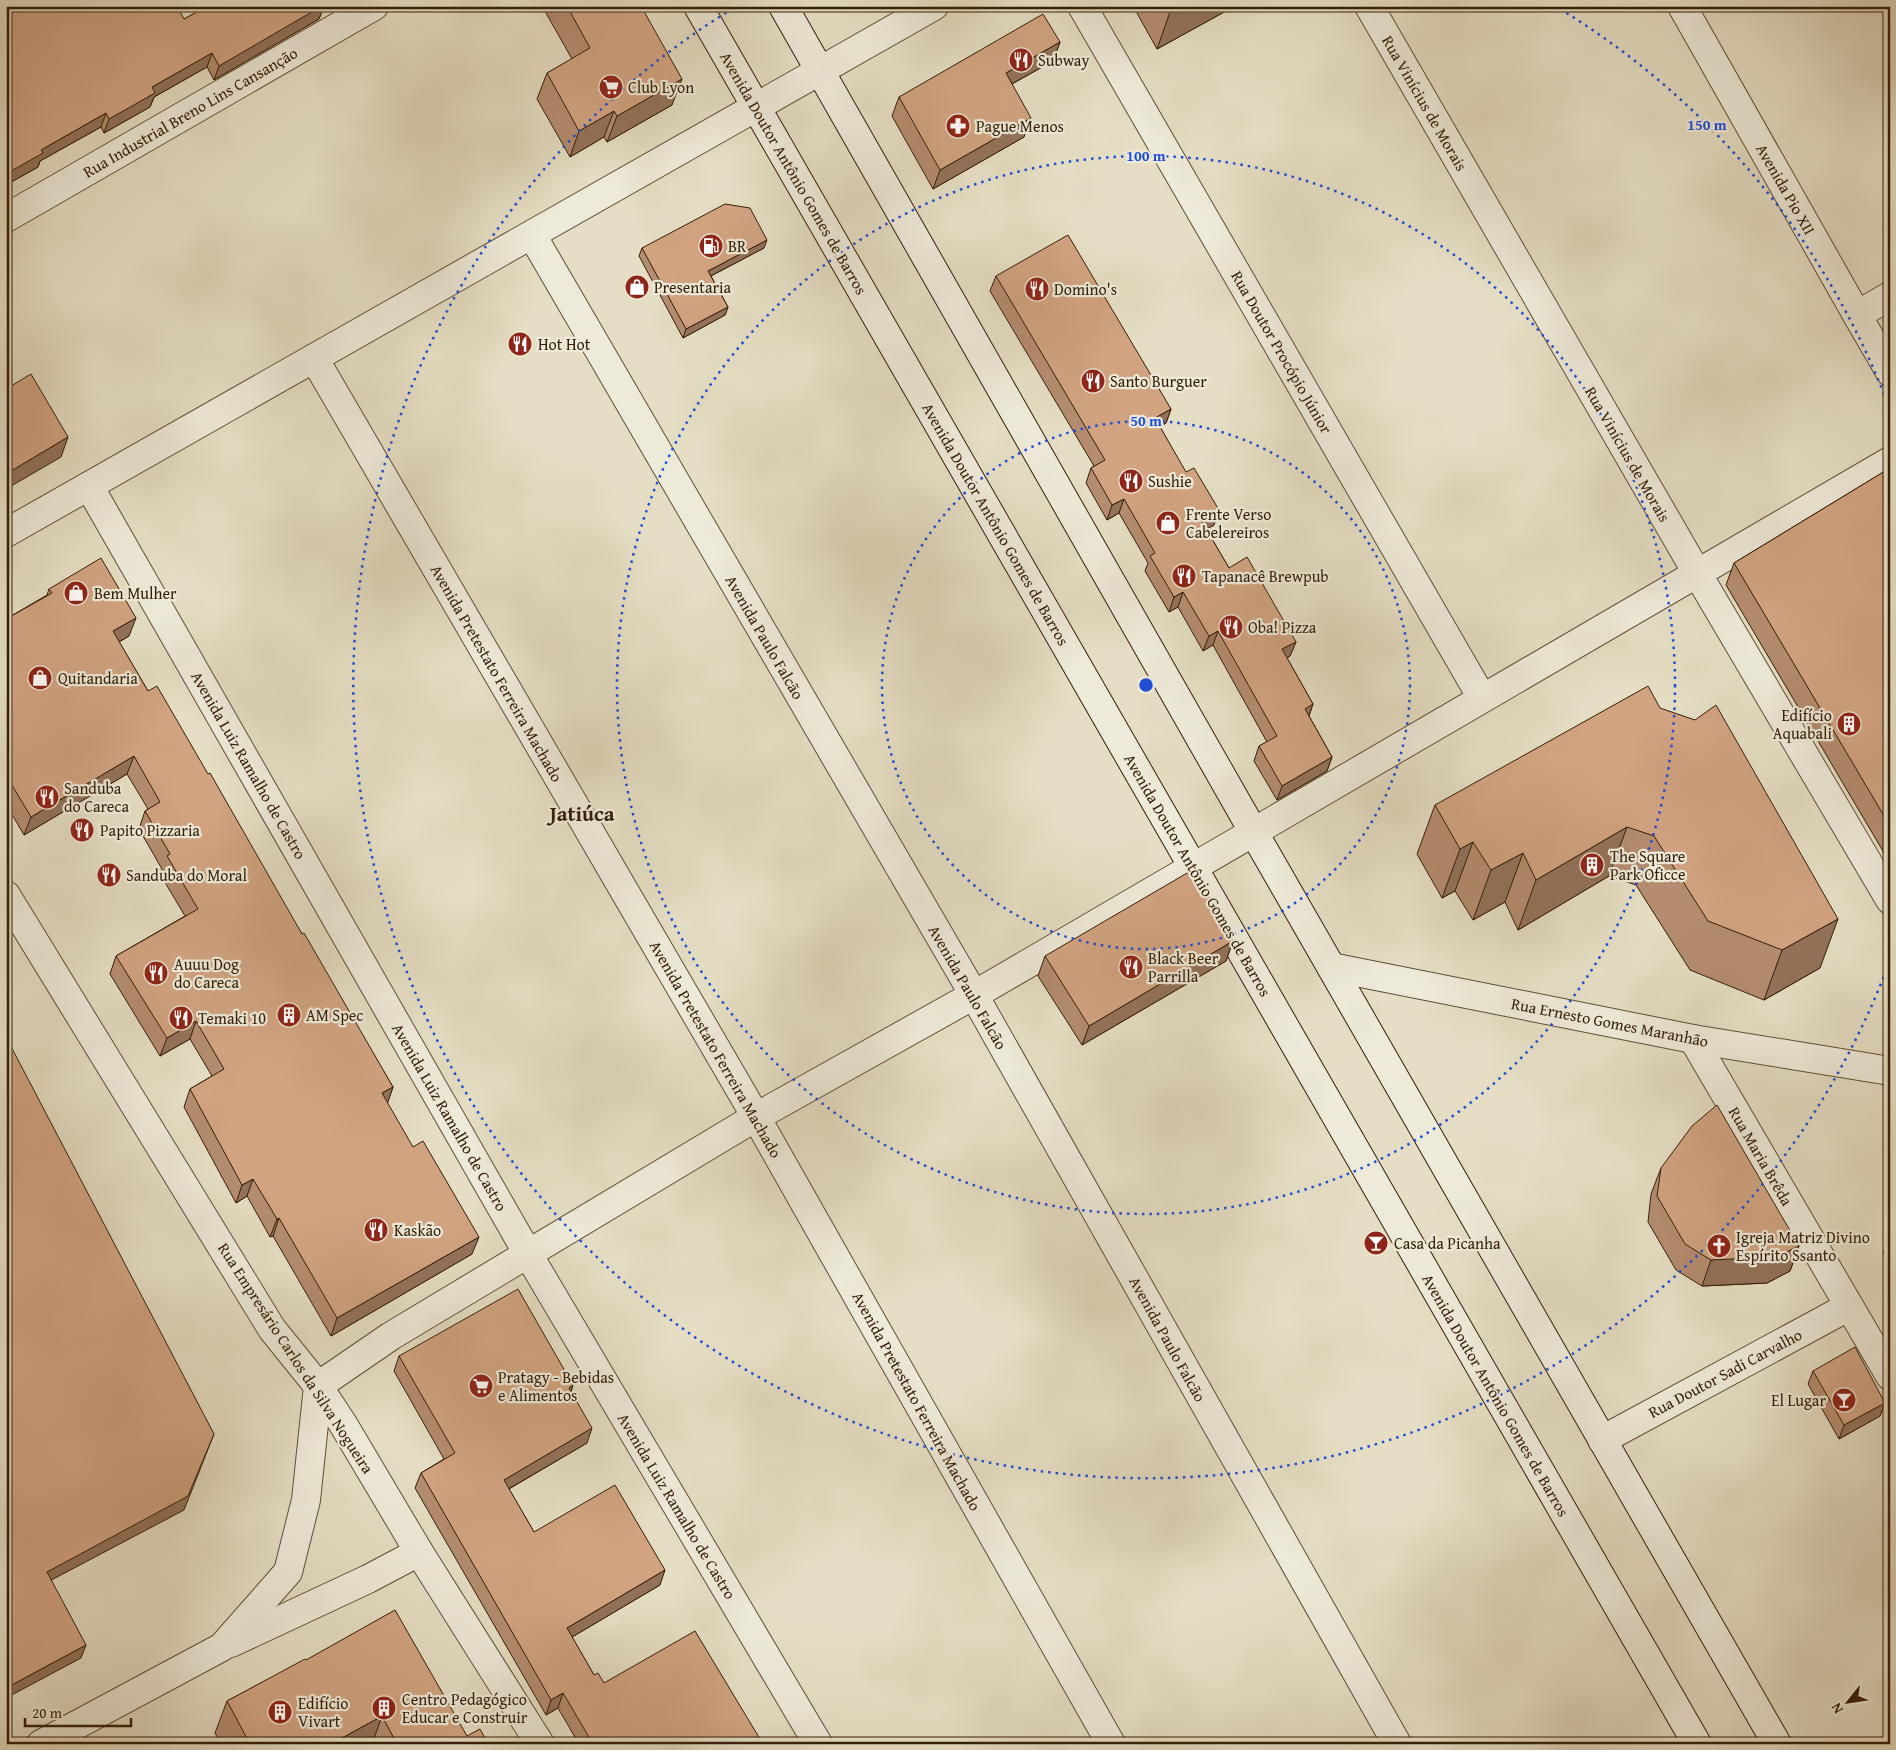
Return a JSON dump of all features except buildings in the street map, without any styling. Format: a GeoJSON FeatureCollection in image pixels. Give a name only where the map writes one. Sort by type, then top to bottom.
{"type":"FeatureCollection","features":[{"type":"Feature","properties":{"kind":"street","name":"Rua Industrial Breno Lins Cansanção"},"geometry":{"type":"LineString","coordinates":[[6,218],[374,6]]}},
{"type":"Feature","properties":{"kind":"street","name":"Avenida Doutor Antônio Gomes de Barros"},"geometry":{"type":"LineString","coordinates":[[698,6],[1697,1744]]}},
{"type":"Feature","properties":{"kind":"street"},"geometry":{"type":"LineString","coordinates":[[783,6],[1253,831],[1777,1744]]}},
{"type":"Feature","properties":{"kind":"street"},"geometry":{"type":"LineString","coordinates":[[6,533],[934,6]]}},
{"type":"Feature","properties":{"kind":"street","name":"Rua Doutor Procópio Júnior"},"geometry":{"type":"LineString","coordinates":[[1082,6],[1482,698]]}},
{"type":"Feature","properties":{"kind":"street","name":"Rua Vinícius de Morais"},"geometry":{"type":"LineString","coordinates":[[1370,6],[1697,574],[1890,900]]}},
{"type":"Feature","properties":{"kind":"street","name":"Avenida Pio XII"},"geometry":{"type":"LineString","coordinates":[[1682,6],[1890,372]]}},
{"type":"Feature","properties":{"kind":"street","name":"Avenida Paulo Falcão"},"geometry":{"type":"LineString","coordinates":[[532,235],[974,995],[1397,1744]]}},
{"type":"Feature","properties":{"kind":"street"},"geometry":{"type":"LineString","coordinates":[[1857,315],[1890,296]]}},
{"type":"Feature","properties":{"kind":"street","name":"Avenida Pretestato Ferreira Machado"},"geometry":{"type":"LineString","coordinates":[[314,358],[756,1117],[1111,1744]]}},
{"type":"Feature","properties":{"kind":"street"},"geometry":{"type":"LineString","coordinates":[[222,1647],[288,1572],[306,1500],[318,1386],[391,1336],[756,1117],[974,995],[1890,461]]}},
{"type":"Feature","properties":{"kind":"street","name":"Avenida Luiz Ramalho de Castro"},"geometry":{"type":"LineString","coordinates":[[90,486],[528,1254],[818,1744]]}},
{"type":"Feature","properties":{"kind":"street","name":"Rua Empresário Carlos da Silva Nogueira"},"geometry":{"type":"LineString","coordinates":[[6,895],[272,1329],[318,1386],[419,1552],[540,1744]]}},
{"type":"Feature","properties":{"kind":"street","name":"Rua Ernesto Gomes Maranhão"},"geometry":{"type":"LineString","coordinates":[[1331,967],[1693,1038],[1890,1071]]}},
{"type":"Feature","properties":{"kind":"street","name":"Rua Maria Brêda"},"geometry":{"type":"LineString","coordinates":[[1693,1038],[1848,1307],[1890,1376]]}},
{"type":"Feature","properties":{"kind":"street","name":"Rua Doutor Sadi Carvalho"},"geometry":{"type":"LineString","coordinates":[[1602,1440],[1848,1307]]}},
{"type":"Feature","properties":{"kind":"street"},"geometry":{"type":"LineString","coordinates":[[41,1744],[222,1647],[368,1580],[419,1552]]}},
{"type":"Feature","properties":{"kind":"place","name":"Subway"},"geometry":{"type":"Point","coordinates":[1021,60]}},
{"type":"Feature","properties":{"kind":"place","name":"Club Lyon"},"geometry":{"type":"Point","coordinates":[611,87]}},
{"type":"Feature","properties":{"kind":"place","name":"Pague Menos"},"geometry":{"type":"Point","coordinates":[958,126]}},
{"type":"Feature","properties":{"kind":"place","name":"BR"},"geometry":{"type":"Point","coordinates":[711,246]}},
{"type":"Feature","properties":{"kind":"place","name":"Presentaria"},"geometry":{"type":"Point","coordinates":[637,287]}},
{"type":"Feature","properties":{"kind":"place","name":"Domino's"},"geometry":{"type":"Point","coordinates":[1037,289]}},
{"type":"Feature","properties":{"kind":"place","name":"Hot Hot"},"geometry":{"type":"Point","coordinates":[520,344]}},
{"type":"Feature","properties":{"kind":"place","name":"Santo Burguer"},"geometry":{"type":"Point","coordinates":[1093,381]}},
{"type":"Feature","properties":{"kind":"place","name":"Sushie"},"geometry":{"type":"Point","coordinates":[1131,481]}},
{"type":"Feature","properties":{"kind":"place","name":"Frente Verso Cabelereiros"},"geometry":{"type":"Point","coordinates":[1168,523]}},
{"type":"Feature","properties":{"kind":"place","name":"Tapanacê Brewpub"},"geometry":{"type":"Point","coordinates":[1184,576]}},
{"type":"Feature","properties":{"kind":"place","name":"Bem Mulher"},"geometry":{"type":"Point","coordinates":[76,593]}},
{"type":"Feature","properties":{"kind":"place","name":"Oba! Pizza"},"geometry":{"type":"Point","coordinates":[1231,627]}},
{"type":"Feature","properties":{"kind":"place","name":"Quitandaria"},"geometry":{"type":"Point","coordinates":[40,678]}},
{"type":"Feature","properties":{"kind":"place","name":"Edifício Aquabali"},"geometry":{"type":"Point","coordinates":[1849,724]}},
{"type":"Feature","properties":{"kind":"place","name":"Sanduba do Careca"},"geometry":{"type":"Point","coordinates":[47,797]}},
{"type":"Feature","properties":{"kind":"place","name":"Papito Pizzaria"},"geometry":{"type":"Point","coordinates":[82,830]}},
{"type":"Feature","properties":{"kind":"place","name":"The Square Park Oficce"},"geometry":{"type":"Point","coordinates":[1592,865]}},
{"type":"Feature","properties":{"kind":"place","name":"Sanduba do Moral"},"geometry":{"type":"Point","coordinates":[109,875]}},
{"type":"Feature","properties":{"kind":"place","name":"Black Beer Parrilla"},"geometry":{"type":"Point","coordinates":[1131,967]}},
{"type":"Feature","properties":{"kind":"place","name":"Auuu Dog do Careca"},"geometry":{"type":"Point","coordinates":[156,973]}},
{"type":"Feature","properties":{"kind":"place","name":"AM Spec"},"geometry":{"type":"Point","coordinates":[289,1015]}},
{"type":"Feature","properties":{"kind":"place","name":"Temaki 10"},"geometry":{"type":"Point","coordinates":[181,1018]}},
{"type":"Feature","properties":{"kind":"place","name":"Kaskão"},"geometry":{"type":"Point","coordinates":[376,1230]}},
{"type":"Feature","properties":{"kind":"place","name":"Casa da Picanha"},"geometry":{"type":"Point","coordinates":[1376,1243]}},
{"type":"Feature","properties":{"kind":"place","name":"Igreja Matriz Divino Espírito Ssanto"},"geometry":{"type":"Point","coordinates":[1719,1246]}},
{"type":"Feature","properties":{"kind":"place","name":"Pratagy - Bebidas e Alimentos"},"geometry":{"type":"Point","coordinates":[481,1386]}},
{"type":"Feature","properties":{"kind":"place","name":"El Lugar"},"geometry":{"type":"Point","coordinates":[1844,1400]}},
{"type":"Feature","properties":{"kind":"place","name":"Centro Pedagógico Educar e Construir"},"geometry":{"type":"Point","coordinates":[384,1708]}},
{"type":"Feature","properties":{"kind":"place","name":"Edifício Vivart"},"geometry":{"type":"Point","coordinates":[280,1712]}},
{"type":"Feature","properties":{"kind":"district","name":"Jatiúca"},"geometry":{"type":"Point","coordinates":[582,813]}}]}
